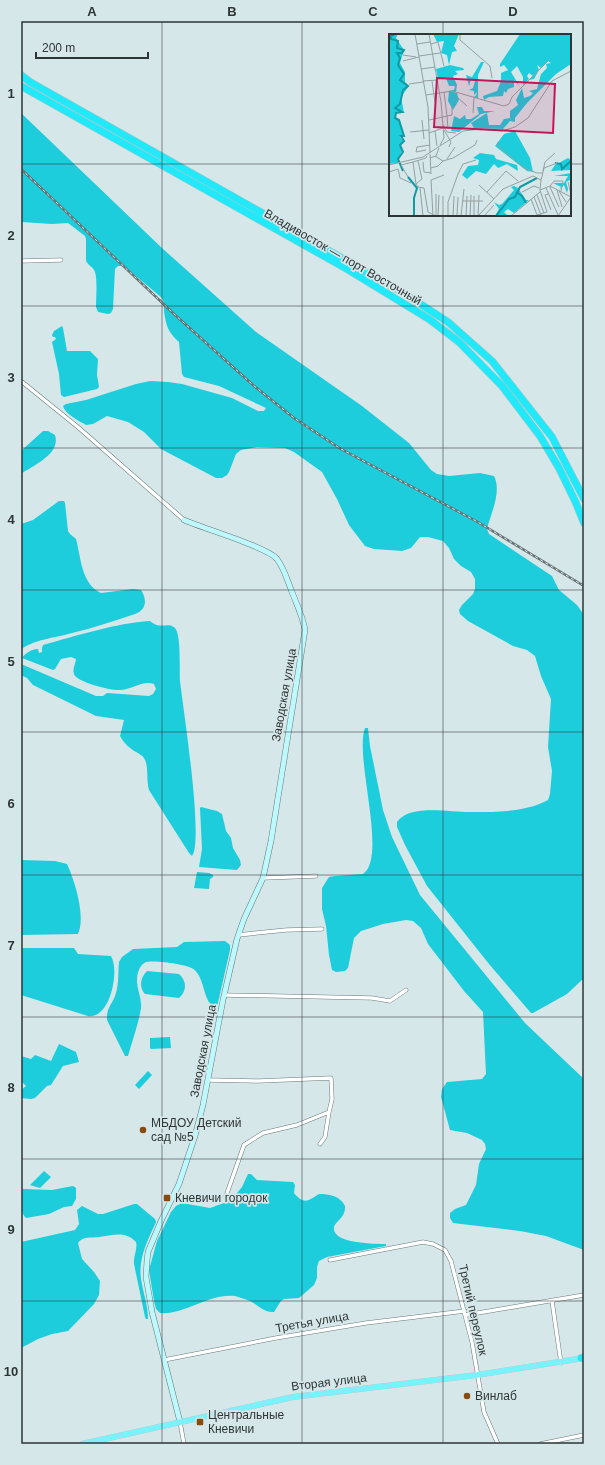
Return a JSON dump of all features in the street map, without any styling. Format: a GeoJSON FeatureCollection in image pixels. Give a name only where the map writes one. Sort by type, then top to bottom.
{"type":"FeatureCollection","features":[{"type":"Feature","properties":{"kind":"highway","name":"Владивосток — порт Восточный"},"geometry":{"type":"LineString","coordinates":[[21,75],[30,82],[402,292],[448,322],[492,361],[552,437],[584,499]]}},
{"type":"Feature","properties":{"kind":"highway","name":"Владивосток — порт Восточный"},"geometry":{"type":"LineString","coordinates":[[21,86],[347,269],[429,319],[460,342],[502,386],[540,436],[559,468],[576,502],[584,523]]}},
{"type":"Feature","properties":{"kind":"main road","name":"Вторая улица"},"geometry":{"type":"LineString","coordinates":[[82,1444],[293,1397],[477,1375],[561,1363],[583,1358]]}},
{"type":"Feature","properties":{"kind":"street"},"geometry":{"type":"LineString","coordinates":[[21,261],[61,260]]}},
{"type":"Feature","properties":{"kind":"street"},"geometry":{"type":"LineString","coordinates":[[21,381],[79,428],[184,520]]}},
{"type":"Feature","properties":{"kind":"street","name":"Заводская улица"},"geometry":{"type":"LineString","coordinates":[[180,1422],[152,1312],[147,1286],[147,1261],[152,1242],[184,1171],[198,1128],[224,995],[238,935],[263,878],[271,841],[304,636],[304,624],[283,571],[277,559],[272,554],[184,520]]}},
{"type":"Feature","properties":{"kind":"street"},"geometry":{"type":"LineString","coordinates":[[263,878],[316,876]]}},
{"type":"Feature","properties":{"kind":"street"},"geometry":{"type":"LineString","coordinates":[[238,935],[286,930],[322,929]]}},
{"type":"Feature","properties":{"kind":"street"},"geometry":{"type":"LineString","coordinates":[[224,995],[364,998],[390,1001],[406,990]]}},
{"type":"Feature","properties":{"kind":"street"},"geometry":{"type":"LineString","coordinates":[[208,1080],[331,1078],[332,1099],[325,1137],[320,1144]]}},
{"type":"Feature","properties":{"kind":"street"},"geometry":{"type":"LineString","coordinates":[[226,1196],[244,1145],[263,1133],[297,1125],[329,1112]]}},
{"type":"Feature","properties":{"kind":"street","name":"Третий переулок"},"geometry":{"type":"LineString","coordinates":[[330,1260],[423,1242],[433,1244],[445,1250],[451,1260],[472,1342],[484,1412],[498,1444]]}},
{"type":"Feature","properties":{"kind":"street","name":"Третья улица"},"geometry":{"type":"LineString","coordinates":[[164,1360],[276,1338],[366,1323],[465,1313],[584,1295]]}},
{"type":"Feature","properties":{"kind":"street"},"geometry":{"type":"LineString","coordinates":[[552,1301],[561,1363]]}},
{"type":"Feature","properties":{"kind":"street"},"geometry":{"type":"LineString","coordinates":[[180,1422],[184,1444]]}},
{"type":"Feature","properties":{"kind":"street"},"geometry":{"type":"LineString","coordinates":[[540,1444],[584,1435]]}},
{"type":"Feature","properties":{"kind":"shaded area"},"geometry":{"type":"Polygon","coordinates":[[[21,113],[163,249],[256,332],[362,406],[409,443],[431,470],[437,474],[449,476],[480,473],[494,476],[497,488],[487,529],[489,534],[552,576],[559,590],[577,605],[584,615],[584,978],[567,994],[531,1013],[489,964],[427,886],[397,827],[397,822],[403,816],[421,811],[501,811],[530,807],[548,800],[552,771],[548,747],[551,699],[541,676],[535,656],[527,650],[513,646],[468,621],[460,614],[459,610],[462,605],[473,594],[475,589],[475,579],[471,572],[461,566],[454,559],[449,548],[443,541],[428,537],[420,537],[411,548],[402,551],[374,549],[365,546],[349,525],[322,472],[294,452],[285,448],[257,447],[241,450],[236,454],[227,475],[222,478],[216,478],[161,449],[144,432],[128,422],[107,416],[93,424],[86,425],[66,412],[63,406],[66,404],[86,400],[150,381],[182,384],[232,398],[258,411],[264,411],[266,408],[219,386],[184,377],[182,374],[179,342],[172,335],[167,325],[162,298],[124,266],[118,266],[115,269],[113,309],[111,313],[108,314],[98,312],[96,307],[96,277],[94,270],[86,260],[85,236],[68,223],[52,224],[21,222],[21,113]]]}},
{"type":"Feature","properties":{"kind":"shaded area"},"geometry":{"type":"Polygon","coordinates":[[[62,326],[67,351],[90,351],[98,359],[97,375],[99,387],[97,389],[64,397],[61,395],[59,374],[52,342],[56,339],[52,335],[54,331],[62,326]]]}},
{"type":"Feature","properties":{"kind":"shaded area"},"geometry":{"type":"Polygon","coordinates":[[[43,431],[48,431],[55,435],[56,442],[54,448],[39,463],[21,474],[21,451],[43,431]]]}},
{"type":"Feature","properties":{"kind":"shaded area"},"geometry":{"type":"Polygon","coordinates":[[[59,501],[64,501],[65,503],[68,531],[76,539],[83,569],[89,583],[94,589],[101,593],[133,589],[141,590],[145,604],[142,610],[135,614],[88,629],[39,641],[21,649],[21,524],[33,520],[59,501]]]}},
{"type":"Feature","properties":{"kind":"shaded area"},"geometry":{"type":"Polygon","coordinates":[[[150,621],[160,626],[168,625],[174,627],[178,636],[180,652],[180,681],[192,773],[196,826],[195,845],[192,856],[149,790],[146,761],[141,755],[129,747],[120,736],[124,720],[96,716],[33,685],[27,678],[21,675],[21,664],[96,696],[103,696],[107,693],[149,696],[153,694],[156,689],[154,684],[145,683],[124,690],[116,690],[87,683],[81,680],[74,674],[73,670],[76,659],[71,657],[61,659],[53,670],[22,658],[33,650],[38,649],[39,653],[42,652],[43,645],[110,627],[150,621]]]}},
{"type":"Feature","properties":{"kind":"shaded area"},"geometry":{"type":"Polygon","coordinates":[[[365,728],[368,728],[370,746],[383,810],[392,837],[420,895],[525,1023],[584,1079],[584,1250],[546,1236],[520,1231],[453,1223],[450,1218],[450,1213],[455,1209],[466,1205],[476,1185],[479,1164],[486,1149],[482,1140],[467,1133],[450,1130],[441,1097],[442,1089],[447,1082],[482,1079],[486,1074],[483,1012],[464,991],[428,944],[421,928],[413,921],[406,920],[383,924],[361,931],[354,938],[348,968],[345,971],[336,972],[332,970],[322,909],[322,888],[329,877],[363,874],[370,864],[372,828],[364,761],[363,742],[365,728]]]}},
{"type":"Feature","properties":{"kind":"shaded area"},"geometry":{"type":"Polygon","coordinates":[[[201,807],[217,811],[222,814],[226,831],[231,838],[233,848],[240,860],[241,865],[237,870],[199,867],[202,849],[201,807]]]}},
{"type":"Feature","properties":{"kind":"shaded area"},"geometry":{"type":"Polygon","coordinates":[[[21,860],[55,861],[67,864],[76,889],[80,909],[81,918],[78,934],[21,935],[21,860]]]}},
{"type":"Feature","properties":{"kind":"shaded area"},"geometry":{"type":"Polygon","coordinates":[[[197,872],[209,873],[213,875],[210,879],[209,889],[194,888],[197,872]]]}},
{"type":"Feature","properties":{"kind":"shaded area"},"geometry":{"type":"Polygon","coordinates":[[[225,941],[230,945],[230,950],[217,1007],[208,1001],[202,982],[195,970],[185,966],[161,962],[146,962],[140,967],[137,980],[141,1005],[140,1014],[128,1056],[125,1056],[107,1020],[108,1012],[117,989],[119,962],[122,957],[133,949],[177,947],[184,942],[225,941]]]}},
{"type":"Feature","properties":{"kind":"shaded area"},"geometry":{"type":"Polygon","coordinates":[[[21,948],[74,948],[78,954],[111,956],[114,972],[111,993],[107,1003],[96,1015],[88,1016],[21,995],[21,948]]]}},
{"type":"Feature","properties":{"kind":"shaded area"},"geometry":{"type":"Polygon","coordinates":[[[147,971],[179,974],[185,983],[184,992],[179,998],[145,994],[141,982],[147,971]]]}},
{"type":"Feature","properties":{"kind":"shaded area"},"geometry":{"type":"Polygon","coordinates":[[[170,1037],[171,1048],[150,1048],[150,1038],[170,1037]]]}},
{"type":"Feature","properties":{"kind":"shaded area"},"geometry":{"type":"Polygon","coordinates":[[[59,1044],[76,1052],[79,1062],[63,1066],[51,1085],[47,1086],[35,1098],[21,1098],[21,1090],[26,1086],[21,1081],[21,1056],[31,1059],[35,1055],[51,1061],[59,1044]]]}},
{"type":"Feature","properties":{"kind":"shaded area"},"geometry":{"type":"Polygon","coordinates":[[[148,1071],[152,1075],[139,1089],[135,1085],[148,1071]]]}},
{"type":"Feature","properties":{"kind":"shaded area"},"geometry":{"type":"Polygon","coordinates":[[[44,1171],[51,1177],[40,1188],[30,1185],[44,1171]]]}},
{"type":"Feature","properties":{"kind":"shaded area"},"geometry":{"type":"Polygon","coordinates":[[[248,1174],[251,1174],[257,1180],[293,1182],[295,1185],[294,1193],[297,1197],[306,1201],[319,1194],[327,1194],[337,1198],[345,1206],[344,1213],[334,1227],[335,1233],[339,1237],[355,1242],[386,1244],[386,1246],[327,1257],[319,1261],[317,1267],[317,1278],[314,1285],[299,1298],[284,1299],[281,1301],[274,1312],[264,1310],[242,1298],[225,1296],[179,1311],[160,1313],[156,1309],[149,1270],[157,1241],[171,1212],[176,1206],[182,1203],[210,1208],[224,1203],[242,1187],[248,1174]]]}},
{"type":"Feature","properties":{"kind":"shaded area"},"geometry":{"type":"Polygon","coordinates":[[[73,1186],[76,1188],[76,1199],[72,1206],[64,1207],[49,1214],[26,1218],[22,1212],[21,1191],[23,1189],[52,1190],[73,1186]]]}},
{"type":"Feature","properties":{"kind":"shaded area"},"geometry":{"type":"Polygon","coordinates":[[[137,1204],[155,1219],[156,1222],[144,1249],[140,1271],[148,1319],[145,1317],[134,1264],[136,1242],[127,1236],[122,1235],[84,1238],[78,1243],[82,1259],[100,1281],[99,1295],[94,1304],[68,1331],[52,1334],[38,1339],[21,1348],[21,1242],[75,1230],[79,1224],[77,1210],[82,1206],[98,1214],[103,1214],[137,1204]]]}},
{"type":"Feature","properties":{"kind":"railway"},"geometry":{"type":"LineString","coordinates":[[21,169],[174,314],[253,385],[294,418],[341,449],[476,521],[584,586]]}},
{"type":"Feature","properties":{"kind":"place","name":"МБДОУ Детский сад №5"},"geometry":{"type":"Point","coordinates":[143,1130]}},
{"type":"Feature","properties":{"kind":"place","name":"Кневичи городок"},"geometry":{"type":"Point","coordinates":[167,1198]}},
{"type":"Feature","properties":{"kind":"place","name":"Винлаб"},"geometry":{"type":"Point","coordinates":[467,1396]}},
{"type":"Feature","properties":{"kind":"place","name":"Центральные Кневичи"},"geometry":{"type":"Point","coordinates":[200,1422]}}]}
